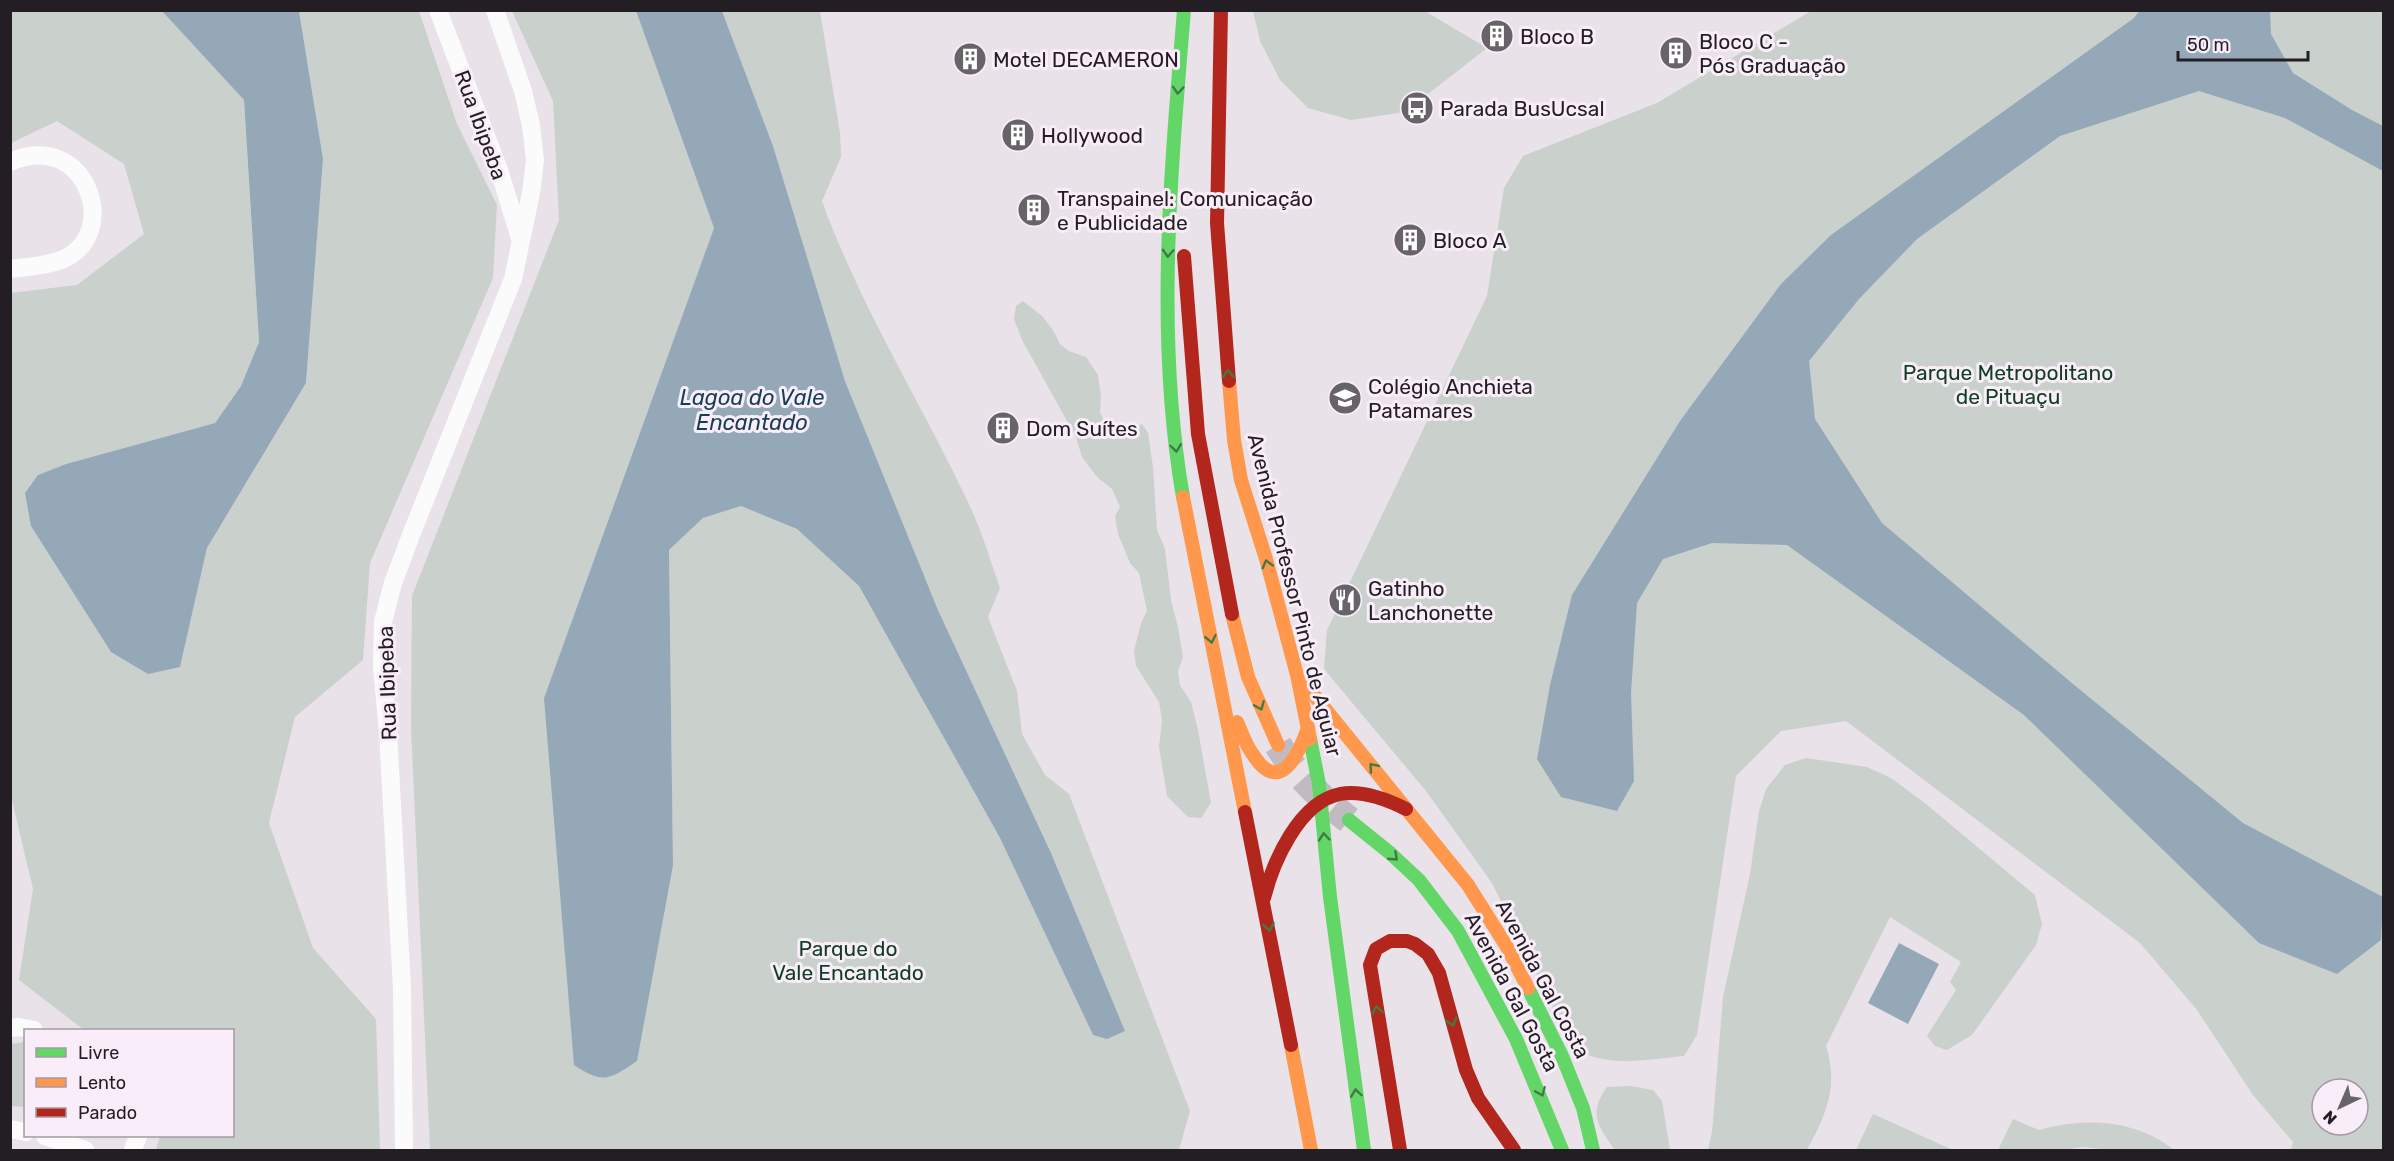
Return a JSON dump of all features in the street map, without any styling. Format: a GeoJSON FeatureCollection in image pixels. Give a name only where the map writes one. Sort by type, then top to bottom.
{"type":"FeatureCollection","features":[{"type":"Feature","properties":{"kind":"main road"},"geometry":{"type":"LineString","coordinates":[[1184,10],[1167,279],[1168,365],[1172,417],[1187,524],[1311,1150]]}},
{"type":"Feature","properties":{"kind":"main road","name":"Avenida Professor Pinto de Aguiar"},"geometry":{"type":"LineString","coordinates":[[1221,10],[1217,223],[1234,440],[1241,480],[1266,559],[1297,675],[1308,728],[1321,803],[1330,897],[1364,1150]]}},
{"type":"Feature","properties":{"kind":"main road"},"geometry":{"type":"LineString","coordinates":[[1172,174],[1182,232],[1198,434],[1210,503],[1235,627],[1248,677],[1278,745]]}},
{"type":"Feature","properties":{"kind":"main road","name":"Avenida Gal Costa"},"geometry":{"type":"LineString","coordinates":[[1297,675],[1468,885],[1507,947],[1562,1056],[1583,1108],[1593,1150]]}},
{"type":"Feature","properties":{"kind":"main road"},"geometry":{"type":"LineString","coordinates":[[1221,687],[1250,749],[1262,767],[1270,771],[1279,771],[1291,765],[1301,748],[1308,728]]}},
{"type":"Feature","properties":{"kind":"main road"},"geometry":{"type":"LineString","coordinates":[[1263,900],[1267,882],[1295,830],[1321,803],[1331,797],[1363,794],[1389,800],[1410,812]]}},
{"type":"Feature","properties":{"kind":"main road","name":"Avenida Gal Gosta"},"geometry":{"type":"LineString","coordinates":[[1349,820],[1392,854],[1428,891],[1460,934],[1514,1031],[1543,1096],[1562,1150]]}},
{"type":"Feature","properties":{"kind":"main road"},"geometry":{"type":"LineString","coordinates":[[1280,855],[1287,849],[1295,848]]}},
{"type":"Feature","properties":{"kind":"main road"},"geometry":{"type":"LineString","coordinates":[[1310,858],[1330,897]]}},
{"type":"Feature","properties":{"kind":"main road"},"geometry":{"type":"LineString","coordinates":[[1400,1150],[1370,965],[1379,946],[1385,942],[1404,939],[1424,950],[1432,961],[1438,973],[1466,1070],[1478,1098],[1515,1150]]}},
{"type":"Feature","properties":{"kind":"street","name":"Rua Ibipeba"},"geometry":{"type":"LineString","coordinates":[[438,10],[499,170],[521,240]]}},
{"type":"Feature","properties":{"kind":"street","name":"Rua Ibipeba"},"geometry":{"type":"LineString","coordinates":[[404,1150],[402,988],[388,732],[382,667],[383,622],[393,583],[411,535],[513,279],[531,193],[535,160],[531,125],[523,91],[495,10]]}},
{"type":"Feature","properties":{"kind":"street"},"geometry":{"type":"LineString","coordinates":[[10,162],[36,155],[56,158],[71,165],[84,179],[90,196],[92,216],[89,233],[78,248],[63,259],[10,269]]}},
{"type":"Feature","properties":{"kind":"street"},"geometry":{"type":"LineString","coordinates":[[10,1028],[29,1029]]}},
{"type":"Feature","properties":{"kind":"street"},"geometry":{"type":"LineString","coordinates":[[48,1137],[85,1150]]}},
{"type":"Feature","properties":{"kind":"green space"},"geometry":{"type":"Polygon","coordinates":[[[11,11],[162,11],[244,100],[259,342],[241,386],[215,423],[66,464],[38,475],[180,667],[207,548],[306,383],[323,159],[299,11],[419,11],[457,124],[497,205],[493,278],[370,563],[363,660],[295,717],[269,823],[313,948],[376,1019],[380,1150],[156,1150],[160,1137],[234,1137],[234,1029],[83,1029],[19,980],[33,889],[10,792],[10,293],[77,285],[144,234],[124,164],[57,121],[11,143],[11,11]]]}},
{"type":"Feature","properties":{"kind":"green space","name":"Parque do Vale Encantado"},"geometry":{"type":"Polygon","coordinates":[[[512,11],[636,11],[714,228],[544,698],[673,865],[669,550],[703,518],[741,506],[797,529],[859,586],[1000,838],[1093,1035],[1125,1031],[1051,853],[938,610],[845,381],[773,146],[722,11],[820,11],[840,133],[841,157],[822,201],[872,316],[950,464],[981,533],[1000,588],[988,617],[1017,691],[1022,734],[1045,775],[1069,794],[1190,1111],[1179,1150],[430,1150],[411,726],[412,596],[559,220],[553,101],[512,11]]]}},
{"type":"Feature","properties":{"kind":"green space"},"geometry":{"type":"Polygon","coordinates":[[[1253,11],[1430,11],[1428,13],[1487,48],[1405,112],[1351,120],[1308,108],[1280,80],[1260,41],[1253,11]]]}},
{"type":"Feature","properties":{"kind":"green space","name":"Parque Metropolitano de Pituaçu"},"geometry":{"type":"Polygon","coordinates":[[[1811,11],[2383,11],[2383,1150],[2291,1150],[2293,1142],[2253,1095],[2197,1010],[2140,943],[1846,721],[1781,731],[1736,776],[1697,1035],[1684,1056],[1641,1061],[1614,1061],[1587,1055],[1573,1049],[1492,883],[1426,791],[1324,669],[1327,630],[1487,296],[1504,188],[1523,156],[1657,103],[1811,11]]]}},
{"type":"Feature","properties":{"kind":"green space"},"geometry":{"type":"Polygon","coordinates":[[[1023,301],[1042,316],[1060,344],[1069,351],[1086,357],[1098,375],[1101,396],[1100,412],[1106,425],[1128,430],[1142,424],[1148,433],[1153,467],[1157,530],[1165,549],[1171,600],[1183,657],[1178,671],[1180,685],[1191,702],[1211,803],[1201,818],[1188,817],[1167,796],[1159,747],[1162,720],[1159,702],[1136,666],[1134,651],[1141,623],[1147,611],[1139,573],[1130,563],[1118,534],[1115,516],[1120,507],[1112,489],[1097,477],[1082,457],[1076,437],[1022,340],[1014,319],[1016,306],[1023,301]]]}},
{"type":"Feature","properties":{"kind":"green space"},"geometry":{"type":"Polygon","coordinates":[[[1806,758],[1867,767],[1891,778],[1926,804],[2035,895],[2042,924],[2036,945],[1972,1035],[1947,1050],[1935,1046],[1927,1036],[1956,990],[1950,982],[1961,962],[1890,917],[1826,1046],[1830,1061],[1831,1087],[1825,1112],[1807,1150],[1708,1150],[1712,1132],[1723,997],[1750,874],[1759,811],[1766,789],[1785,765],[1806,758]]]}},
{"type":"Feature","properties":{"kind":"green space"},"geometry":{"type":"Polygon","coordinates":[[[24,1042],[24,1107],[10,1106],[11,1044],[24,1042]]]}},
{"type":"Feature","properties":{"kind":"green space"},"geometry":{"type":"Polygon","coordinates":[[[1630,1086],[1653,1090],[1662,1101],[1670,1150],[1615,1150],[1604,1134],[1597,1112],[1601,1096],[1607,1087],[1630,1086]]]}},
{"type":"Feature","properties":{"kind":"green space"},"geometry":{"type":"Polygon","coordinates":[[[1873,1114],[1953,1150],[1856,1150],[1873,1114]]]}},
{"type":"Feature","properties":{"kind":"green space"},"geometry":{"type":"Polygon","coordinates":[[[2013,1119],[2039,1130],[2091,1122],[2126,1127],[2143,1132],[2174,1150],[2110,1150],[2083,1147],[2063,1150],[1998,1150],[2013,1119]]]}},
{"type":"Feature","properties":{"kind":"water"},"geometry":{"type":"Polygon","coordinates":[[[2140,10],[2270,11],[2271,34],[2293,73],[2352,110],[2383,126],[2383,171],[2285,118],[2199,91],[2060,136],[1917,239],[1859,299],[1809,361],[1815,419],[1882,523],[2073,684],[2243,823],[2383,897],[2381,940],[2337,974],[2259,943],[2024,715],[1787,545],[1712,543],[1663,559],[1637,603],[1631,693],[1634,781],[1617,811],[1561,797],[1537,759],[1550,685],[1572,595],[1680,421],[1781,284],[1831,235],[2134,18],[2140,10]]]}},
{"type":"Feature","properties":{"kind":"water"},"geometry":{"type":"Polygon","coordinates":[[[162,11],[299,11],[323,159],[306,383],[207,548],[180,667],[148,674],[111,652],[31,526],[25,493],[38,475],[66,464],[215,423],[241,386],[259,342],[244,100],[162,11]]]}},
{"type":"Feature","properties":{"kind":"water","name":"Lagoa do Vale Encantado"},"geometry":{"type":"Polygon","coordinates":[[[636,11],[722,11],[773,146],[845,381],[938,610],[1051,853],[1125,1031],[1107,1039],[1093,1035],[1000,838],[859,586],[797,529],[741,506],[703,518],[669,550],[673,865],[637,1061],[612,1076],[606,1077],[592,1075],[574,1065],[544,698],[714,228],[636,11]]]}},
{"type":"Feature","properties":{"kind":"water"},"geometry":{"type":"Polygon","coordinates":[[[1899,943],[1939,964],[1908,1024],[1868,1003],[1899,943]]]}},
{"type":"Feature","properties":{"kind":"tunnel"},"geometry":{"type":"LineString","coordinates":[[1278,745],[1310,786],[1349,820]]}},
{"type":"Feature","properties":{"kind":"traffic: fast"},"geometry":{"type":"LineString","coordinates":[[1183,497],[1174,436],[1170,375],[1168,254],[1174,132],[1184,10]]}},
{"type":"Feature","properties":{"kind":"traffic: fast"},"geometry":{"type":"LineString","coordinates":[[1310,739],[1319,784],[1330,897],[1364,1150]]}},
{"type":"Feature","properties":{"kind":"traffic: fast"},"geometry":{"type":"LineString","coordinates":[[1349,820],[1419,880],[1458,931],[1516,1039],[1562,1150]]}},
{"type":"Feature","properties":{"kind":"traffic: fast"},"geometry":{"type":"LineString","coordinates":[[1528,988],[1562,1056],[1583,1108],[1593,1150]]}},
{"type":"Feature","properties":{"kind":"traffic: slow"},"geometry":{"type":"LineString","coordinates":[[1229,381],[1234,440],[1241,480],[1266,559],[1297,675],[1310,739]]}},
{"type":"Feature","properties":{"kind":"traffic: slow"},"geometry":{"type":"LineString","coordinates":[[1183,497],[1245,812]]}},
{"type":"Feature","properties":{"kind":"traffic: slow"},"geometry":{"type":"LineString","coordinates":[[1232,614],[1248,677],[1278,745]]}},
{"type":"Feature","properties":{"kind":"traffic: slow"},"geometry":{"type":"LineString","coordinates":[[1300,678],[1468,885],[1507,947],[1528,988]]}},
{"type":"Feature","properties":{"kind":"traffic: slow"},"geometry":{"type":"LineString","coordinates":[[1237,722],[1251,752],[1263,767],[1272,772],[1280,771],[1294,758],[1308,728]]}},
{"type":"Feature","properties":{"kind":"traffic: slow"},"geometry":{"type":"LineString","coordinates":[[1291,1045],[1311,1150]]}},
{"type":"Feature","properties":{"kind":"traffic: jam"},"geometry":{"type":"LineString","coordinates":[[1221,10],[1217,223],[1229,381]]}},
{"type":"Feature","properties":{"kind":"traffic: jam"},"geometry":{"type":"LineString","coordinates":[[1184,256],[1198,434],[1232,614]]}},
{"type":"Feature","properties":{"kind":"traffic: jam"},"geometry":{"type":"LineString","coordinates":[[1264,898],[1281,851],[1290,836],[1300,821],[1325,799],[1340,794],[1357,793],[1382,799],[1406,809]]}},
{"type":"Feature","properties":{"kind":"traffic: jam"},"geometry":{"type":"LineString","coordinates":[[1245,812],[1291,1045]]}},
{"type":"Feature","properties":{"kind":"traffic: jam"},"geometry":{"type":"LineString","coordinates":[[1400,1150],[1370,965],[1376,949],[1390,941],[1407,941],[1428,954],[1439,973],[1466,1070],[1478,1098],[1514,1150]]}},
{"type":"Feature","properties":{"kind":"place","name":"Bloco B"},"geometry":{"type":"Point","coordinates":[1497,36]}},
{"type":"Feature","properties":{"kind":"place","name":"Bloco C - Pós Graduação"},"geometry":{"type":"Point","coordinates":[1676,53]}},
{"type":"Feature","properties":{"kind":"place","name":"Motel DECAMERON"},"geometry":{"type":"Point","coordinates":[970,59]}},
{"type":"Feature","properties":{"kind":"place","name":"Parada BusUcsal"},"geometry":{"type":"Point","coordinates":[1417,108]}},
{"type":"Feature","properties":{"kind":"place","name":"Hollywood"},"geometry":{"type":"Point","coordinates":[1018,135]}},
{"type":"Feature","properties":{"kind":"place","name":"Transpainel: Comunicação e Publicidade"},"geometry":{"type":"Point","coordinates":[1034,210]}},
{"type":"Feature","properties":{"kind":"place","name":"Bloco A"},"geometry":{"type":"Point","coordinates":[1410,240]}},
{"type":"Feature","properties":{"kind":"place","name":"Colégio Anchieta Patamares"},"geometry":{"type":"Point","coordinates":[1345,398]}},
{"type":"Feature","properties":{"kind":"place","name":"Dom Suítes"},"geometry":{"type":"Point","coordinates":[1003,428]}},
{"type":"Feature","properties":{"kind":"place","name":"Gatinho Lanchonette"},"geometry":{"type":"Point","coordinates":[1345,600]}}]}
